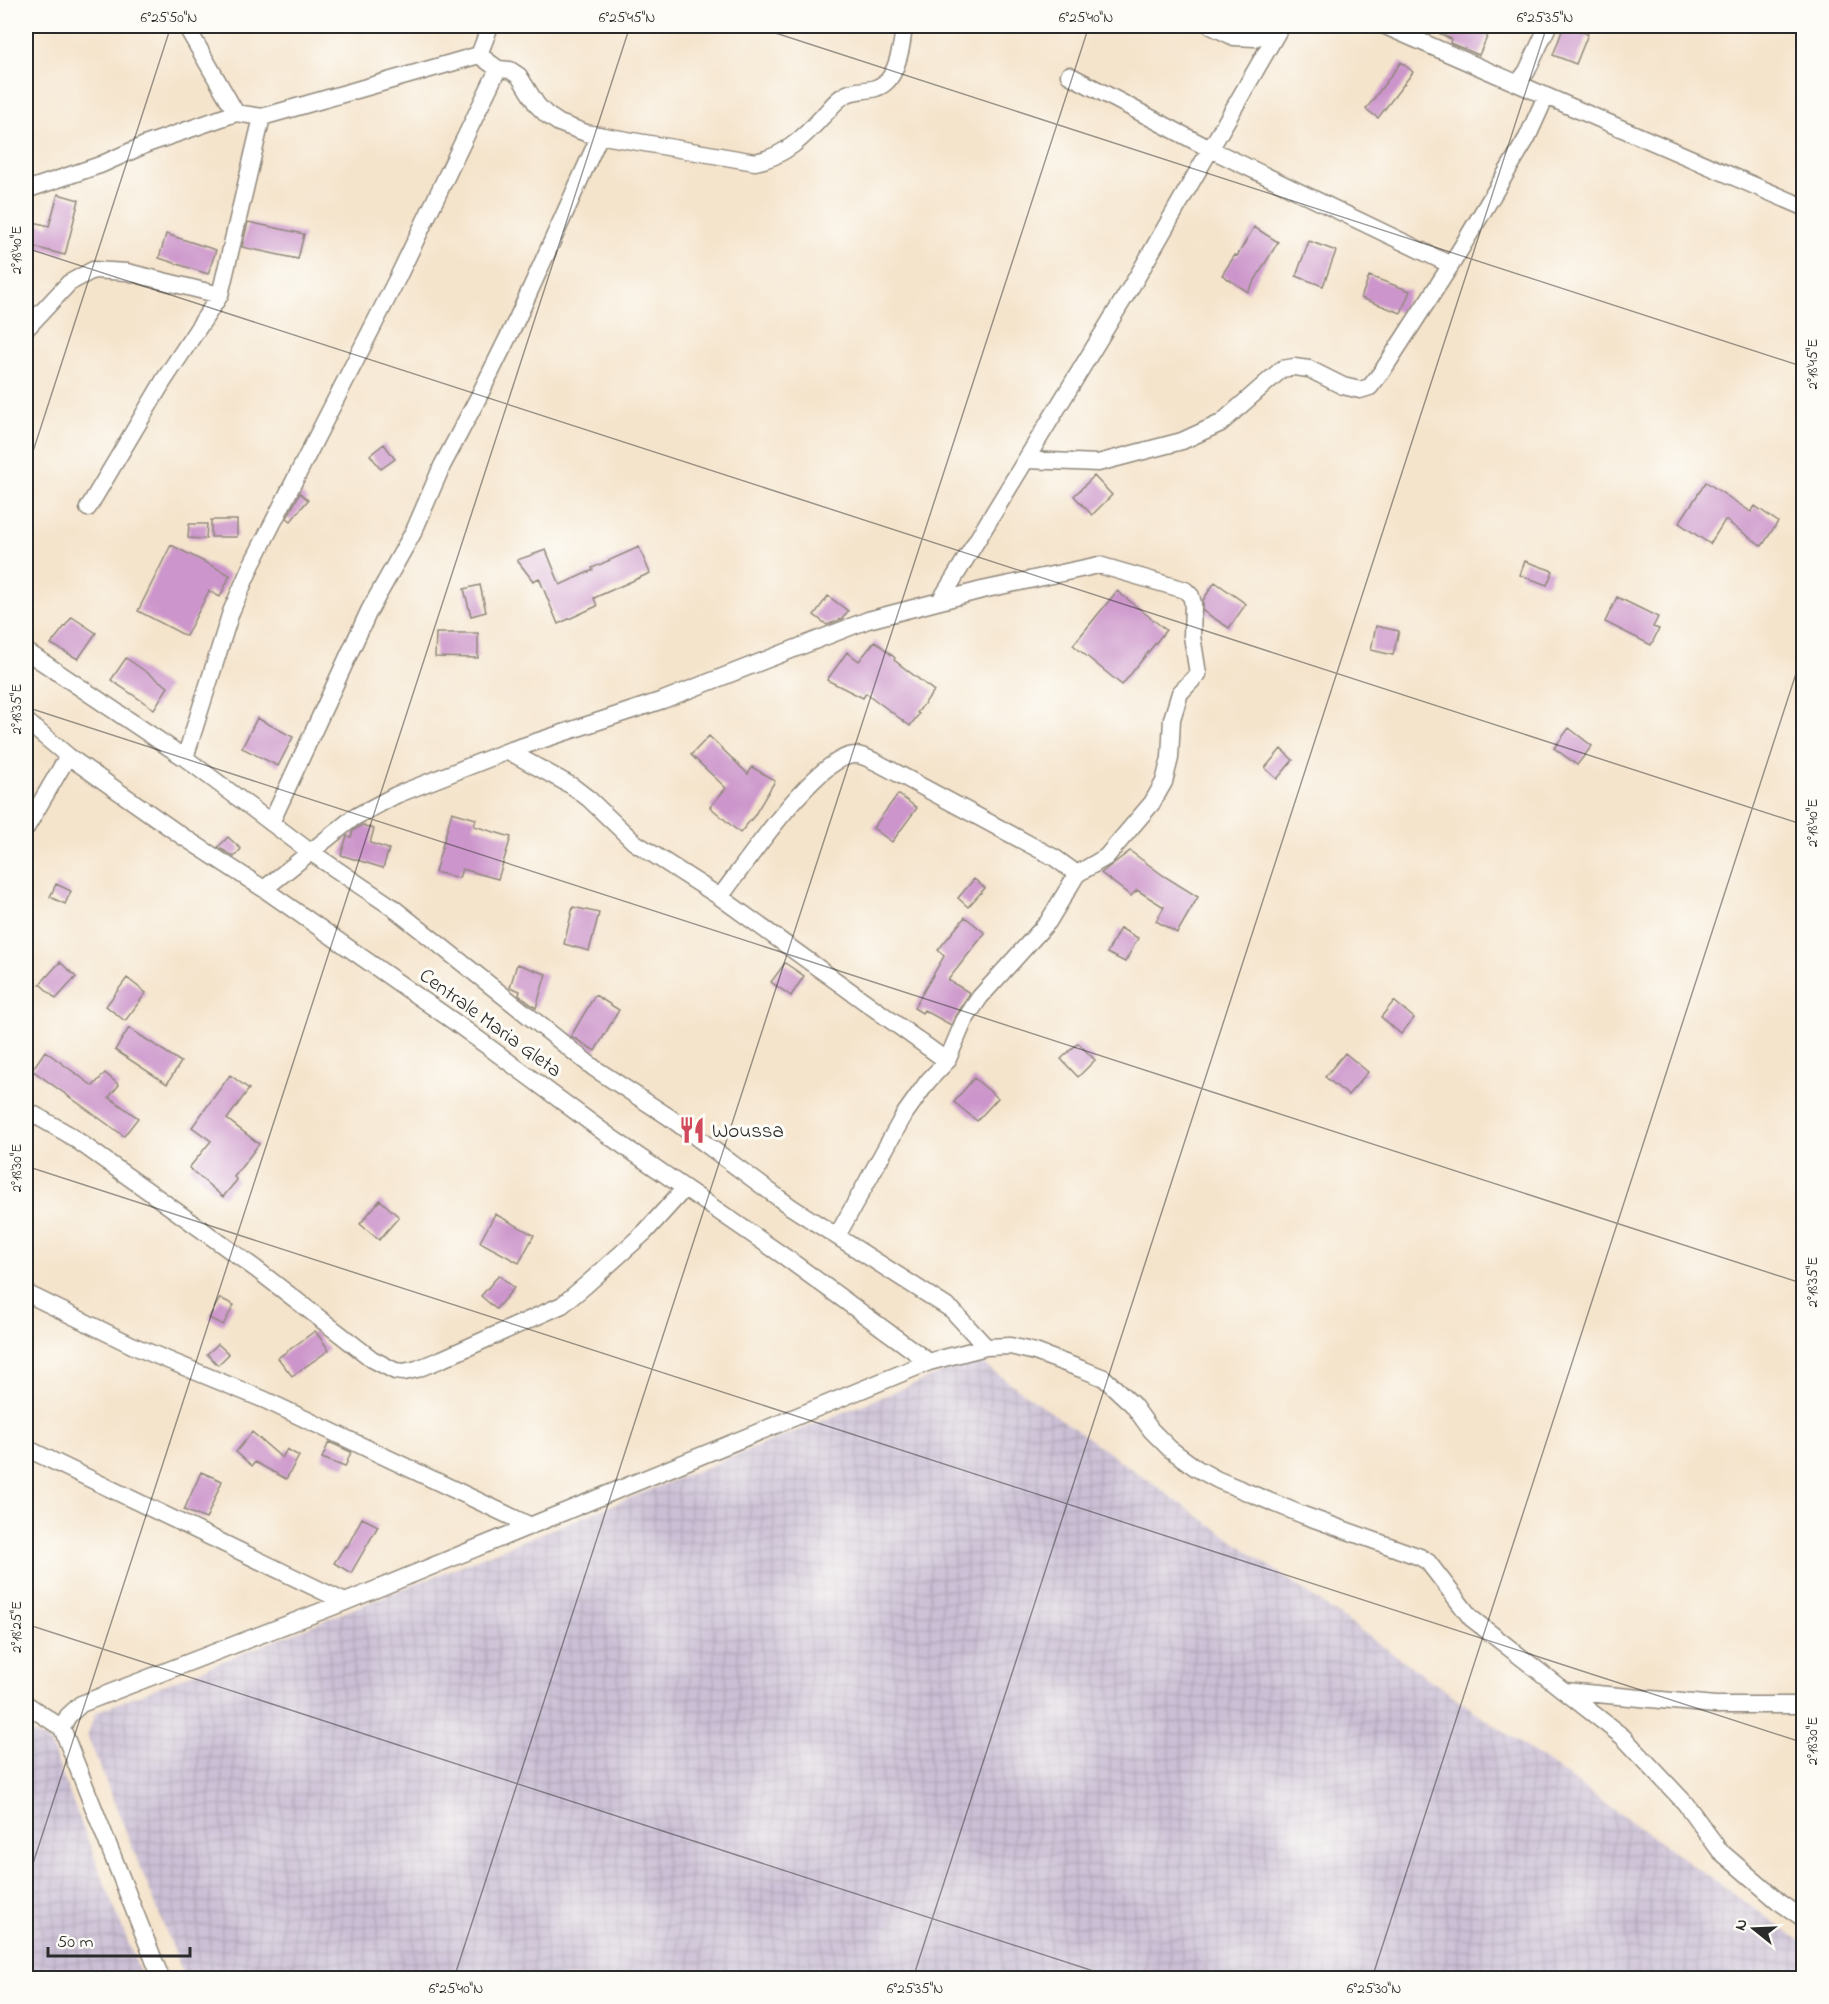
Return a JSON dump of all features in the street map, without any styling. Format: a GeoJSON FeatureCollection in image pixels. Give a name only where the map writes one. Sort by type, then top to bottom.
{"type":"FeatureCollection","features":[{"type":"Feature","properties":{"kind":"street"},"geometry":{"type":"LineString","coordinates":[[186,26],[236,113]]}},
{"type":"Feature","properties":{"kind":"street"},"geometry":{"type":"LineString","coordinates":[[479,55],[490,26]]}},
{"type":"Feature","properties":{"kind":"street"},"geometry":{"type":"LineString","coordinates":[[479,55],[498,69],[510,70],[519,76],[537,105],[559,123],[586,133],[755,162],[770,160],[802,139],[845,94],[873,90],[887,81],[897,62],[903,26]]}},
{"type":"Feature","properties":{"kind":"street"},"geometry":{"type":"LineString","coordinates":[[1211,26],[1234,37],[1255,38],[1280,26]]}},
{"type":"Feature","properties":{"kind":"street"},"geometry":{"type":"LineString","coordinates":[[940,601],[1137,277],[1280,26]]}},
{"type":"Feature","properties":{"kind":"street"},"geometry":{"type":"LineString","coordinates":[[1385,26],[1803,207]]}},
{"type":"Feature","properties":{"kind":"street"},"geometry":{"type":"LineString","coordinates":[[1518,83],[1527,70],[1548,26]]}},
{"type":"Feature","properties":{"kind":"street"},"geometry":{"type":"LineString","coordinates":[[26,189],[100,165],[147,144],[236,113],[262,117],[479,55]]}},
{"type":"Feature","properties":{"kind":"street"},"geometry":{"type":"LineString","coordinates":[[185,758],[231,612],[252,564],[398,277],[498,69]]}},
{"type":"Feature","properties":{"kind":"street"},"geometry":{"type":"LineString","coordinates":[[1069,75],[1210,149],[1451,265]]}},
{"type":"Feature","properties":{"kind":"street"},"geometry":{"type":"LineString","coordinates":[[1026,460],[1098,463],[1182,441],[1221,423],[1282,369],[1294,367],[1309,369],[1343,386],[1360,390],[1370,387],[1451,265],[1527,138],[1546,96]]}},
{"type":"Feature","properties":{"kind":"street"},"geometry":{"type":"LineString","coordinates":[[88,508],[164,380],[220,296],[262,117]]}},
{"type":"Feature","properties":{"kind":"street"},"geometry":{"type":"LineString","coordinates":[[271,823],[369,611],[414,531],[442,466],[517,319],[600,135]]}},
{"type":"Feature","properties":{"kind":"street"},"geometry":{"type":"LineString","coordinates":[[26,329],[69,283],[93,270],[128,272],[220,296]]}},
{"type":"Feature","properties":{"kind":"street"},"geometry":{"type":"LineString","coordinates":[[264,889],[353,818],[396,795],[508,751],[663,700],[868,620],[982,590],[1099,565],[1185,590],[1191,596],[1193,604],[1192,636],[1198,674],[1179,693],[1172,719],[1170,758],[1164,782],[1152,803],[1106,857],[1077,874],[1048,922],[980,997],[964,1021],[947,1061],[928,1081],[904,1115],[837,1236]]}},
{"type":"Feature","properties":{"kind":"street"},"geometry":{"type":"LineString","coordinates":[[26,651],[185,758],[309,851],[392,907],[594,1068],[669,1117],[791,1207],[952,1310],[986,1347]]}},
{"type":"Feature","properties":{"kind":"street","name":"Centrale Maria Gleta"},"geometry":{"type":"LineString","coordinates":[[26,720],[68,756],[456,1023],[609,1136],[788,1259],[929,1362]]}},
{"type":"Feature","properties":{"kind":"street"},"geometry":{"type":"LineString","coordinates":[[508,751],[572,786],[634,842],[720,897],[947,1061]]}},
{"type":"Feature","properties":{"kind":"street"},"geometry":{"type":"LineString","coordinates":[[720,897],[803,789],[833,762],[856,754],[878,763],[1055,858],[1077,874]]}},
{"type":"Feature","properties":{"kind":"street"},"geometry":{"type":"LineString","coordinates":[[26,828],[68,756]]}},
{"type":"Feature","properties":{"kind":"street"},"geometry":{"type":"LineString","coordinates":[[26,1110],[68,1134],[256,1269],[372,1359],[395,1371],[417,1370],[562,1305],[645,1232],[684,1189]]}},
{"type":"Feature","properties":{"kind":"street"},"geometry":{"type":"LineString","coordinates":[[26,1293],[136,1347],[265,1400],[531,1526]]}},
{"type":"Feature","properties":{"kind":"street"},"geometry":{"type":"LineString","coordinates":[[62,1728],[68,1716],[81,1704],[345,1602],[929,1362],[986,1347],[1010,1346],[1035,1352],[1104,1378],[1133,1405],[1150,1430],[1170,1449],[1196,1468],[1218,1480],[1428,1562],[1471,1618],[1623,1737],[1685,1803],[1720,1851],[1778,1901],[1803,1919]]}},
{"type":"Feature","properties":{"kind":"street"},"geometry":{"type":"LineString","coordinates":[[26,1449],[345,1602]]}},
{"type":"Feature","properties":{"kind":"street"},"geometry":{"type":"LineString","coordinates":[[1564,1690],[1715,1705],[1803,1705]]}},
{"type":"Feature","properties":{"kind":"street"},"geometry":{"type":"LineString","coordinates":[[26,1704],[62,1728],[161,1978]]}},
{"type":"Feature","properties":{"kind":"shaded area"},"geometry":{"type":"Polygon","coordinates":[[[976,1359],[1803,1943],[1803,1978],[185,1978],[87,1735],[96,1712],[976,1359]]]}},
{"type":"Feature","properties":{"kind":"shaded area"},"geometry":{"type":"Polygon","coordinates":[[[26,1731],[49,1741],[142,1978],[26,1978],[26,1731]]]}},
{"type":"Feature","properties":{"kind":"building"},"geometry":{"type":"Polygon","coordinates":[[[1425,26],[1492,26],[1479,55],[1450,43],[1451,39],[1425,26]]]}},
{"type":"Feature","properties":{"kind":"building"},"geometry":{"type":"Polygon","coordinates":[[[1564,26],[1588,34],[1576,64],[1553,55],[1564,26]]]}},
{"type":"Feature","properties":{"kind":"building"},"geometry":{"type":"Polygon","coordinates":[[[1401,62],[1413,72],[1378,118],[1366,109],[1401,62]]]}},
{"type":"Feature","properties":{"kind":"building"},"geometry":{"type":"Polygon","coordinates":[[[58,194],[79,200],[65,255],[26,245],[26,220],[49,226],[58,194]]]}},
{"type":"Feature","properties":{"kind":"building"},"geometry":{"type":"Polygon","coordinates":[[[248,222],[304,234],[298,259],[242,247],[248,222]]]}},
{"type":"Feature","properties":{"kind":"building"},"geometry":{"type":"Polygon","coordinates":[[[1254,227],[1278,242],[1248,292],[1222,275],[1235,255],[1237,256],[1254,227]]]}},
{"type":"Feature","properties":{"kind":"building"},"geometry":{"type":"Polygon","coordinates":[[[166,234],[216,250],[208,274],[159,258],[166,234]]]}},
{"type":"Feature","properties":{"kind":"building"},"geometry":{"type":"Polygon","coordinates":[[[1309,241],[1336,251],[1323,286],[1296,276],[1309,241]]]}},
{"type":"Feature","properties":{"kind":"building"},"geometry":{"type":"Polygon","coordinates":[[[1369,276],[1410,291],[1401,313],[1361,298],[1369,276]]]}},
{"type":"Feature","properties":{"kind":"building"},"geometry":{"type":"Polygon","coordinates":[[[384,444],[395,459],[381,469],[370,455],[384,444]]]}},
{"type":"Feature","properties":{"kind":"building"},"geometry":{"type":"Polygon","coordinates":[[[1094,476],[1112,495],[1092,515],[1074,496],[1094,476]]]}},
{"type":"Feature","properties":{"kind":"building"},"geometry":{"type":"Polygon","coordinates":[[[1706,482],[1751,512],[1755,506],[1778,522],[1762,546],[1725,520],[1710,544],[1679,523],[1706,482]]]}},
{"type":"Feature","properties":{"kind":"building"},"geometry":{"type":"Polygon","coordinates":[[[300,493],[308,500],[291,521],[287,518],[300,493]]]}},
{"type":"Feature","properties":{"kind":"building"},"geometry":{"type":"Polygon","coordinates":[[[211,520],[237,520],[237,537],[211,537],[211,520]]]}},
{"type":"Feature","properties":{"kind":"building"},"geometry":{"type":"Polygon","coordinates":[[[189,524],[207,524],[206,539],[188,538],[189,524]]]}},
{"type":"Feature","properties":{"kind":"building"},"geometry":{"type":"Polygon","coordinates":[[[171,545],[230,575],[220,597],[209,591],[186,636],[138,611],[171,545]]]}},
{"type":"Feature","properties":{"kind":"building"},"geometry":{"type":"Polygon","coordinates":[[[639,547],[650,573],[594,598],[597,606],[558,624],[539,578],[533,581],[517,560],[546,550],[560,585],[639,547]]]}},
{"type":"Feature","properties":{"kind":"building"},"geometry":{"type":"Polygon","coordinates":[[[1525,561],[1553,571],[1547,585],[1520,575],[1525,561]]]}},
{"type":"Feature","properties":{"kind":"building"},"geometry":{"type":"Polygon","coordinates":[[[1215,582],[1246,604],[1229,628],[1203,611],[1203,600],[1215,582]]]}},
{"type":"Feature","properties":{"kind":"building"},"geometry":{"type":"Polygon","coordinates":[[[480,585],[486,612],[471,616],[464,589],[480,585]]]}},
{"type":"Feature","properties":{"kind":"building"},"geometry":{"type":"Polygon","coordinates":[[[1117,591],[1166,630],[1122,685],[1073,645],[1117,591]]]}},
{"type":"Feature","properties":{"kind":"building"},"geometry":{"type":"Polygon","coordinates":[[[828,596],[848,611],[842,619],[827,625],[814,615],[828,596]]]}},
{"type":"Feature","properties":{"kind":"building"},"geometry":{"type":"Polygon","coordinates":[[[1617,597],[1658,617],[1653,627],[1659,629],[1651,645],[1605,622],[1617,597]]]}},
{"type":"Feature","properties":{"kind":"building"},"geometry":{"type":"Polygon","coordinates":[[[72,617],[96,633],[78,659],[51,644],[72,617]]]}},
{"type":"Feature","properties":{"kind":"building"},"geometry":{"type":"Polygon","coordinates":[[[1376,626],[1399,631],[1393,655],[1371,650],[1376,626]]]}},
{"type":"Feature","properties":{"kind":"building"},"geometry":{"type":"Polygon","coordinates":[[[436,633],[478,633],[478,658],[435,657],[436,633]]]}},
{"type":"Feature","properties":{"kind":"building"},"geometry":{"type":"Polygon","coordinates":[[[875,641],[895,658],[894,660],[934,691],[910,726],[866,693],[863,698],[827,680],[847,652],[859,661],[875,641]]]}},
{"type":"Feature","properties":{"kind":"building"},"geometry":{"type":"Polygon","coordinates":[[[126,658],[168,687],[154,709],[111,680],[126,658]]]}},
{"type":"Feature","properties":{"kind":"building"},"geometry":{"type":"Polygon","coordinates":[[[257,718],[293,737],[278,766],[242,748],[257,718]]]}},
{"type":"Feature","properties":{"kind":"building"},"geometry":{"type":"Polygon","coordinates":[[[1569,728],[1592,746],[1577,765],[1554,748],[1569,728]]]}},
{"type":"Feature","properties":{"kind":"building"},"geometry":{"type":"Polygon","coordinates":[[[709,736],[748,774],[752,767],[775,781],[754,816],[740,833],[710,807],[726,788],[691,755],[709,736]]]}},
{"type":"Feature","properties":{"kind":"building"},"geometry":{"type":"Polygon","coordinates":[[[1281,749],[1293,760],[1277,779],[1265,768],[1281,749]]]}},
{"type":"Feature","properties":{"kind":"building"},"geometry":{"type":"Polygon","coordinates":[[[898,794],[917,808],[892,842],[873,828],[898,794]]]}},
{"type":"Feature","properties":{"kind":"building"},"geometry":{"type":"Polygon","coordinates":[[[452,812],[476,819],[474,826],[511,837],[498,879],[462,869],[459,878],[435,872],[452,812]]]}},
{"type":"Feature","properties":{"kind":"building"},"geometry":{"type":"Polygon","coordinates":[[[362,825],[374,829],[370,843],[389,849],[383,868],[341,855],[347,836],[351,837],[353,831],[362,825]]]}},
{"type":"Feature","properties":{"kind":"building"},"geometry":{"type":"Polygon","coordinates":[[[228,837],[241,849],[234,857],[218,847],[228,837]]]}},
{"type":"Feature","properties":{"kind":"building"},"geometry":{"type":"Polygon","coordinates":[[[1130,851],[1198,897],[1177,933],[1156,921],[1164,907],[1137,890],[1131,896],[1101,873],[1130,851]]]}},
{"type":"Feature","properties":{"kind":"building"},"geometry":{"type":"Polygon","coordinates":[[[974,879],[985,888],[968,907],[958,898],[974,879]]]}},
{"type":"Feature","properties":{"kind":"building"},"geometry":{"type":"Polygon","coordinates":[[[56,884],[71,891],[65,904],[50,897],[56,884]]]}},
{"type":"Feature","properties":{"kind":"building"},"geometry":{"type":"Polygon","coordinates":[[[573,907],[599,913],[589,951],[564,944],[573,907]]]}},
{"type":"Feature","properties":{"kind":"building"},"geometry":{"type":"Polygon","coordinates":[[[965,917],[985,933],[948,980],[970,993],[951,1025],[924,1010],[922,1013],[914,1008],[944,956],[938,950],[965,917]]]}},
{"type":"Feature","properties":{"kind":"building"},"geometry":{"type":"Polygon","coordinates":[[[1120,928],[1138,938],[1125,962],[1107,953],[1120,928]]]}},
{"type":"Feature","properties":{"kind":"building"},"geometry":{"type":"Polygon","coordinates":[[[60,962],[76,977],[56,999],[40,984],[60,962]]]}},
{"type":"Feature","properties":{"kind":"building"},"geometry":{"type":"Polygon","coordinates":[[[785,963],[804,976],[791,996],[771,982],[785,963]]]}},
{"type":"Feature","properties":{"kind":"building"},"geometry":{"type":"Polygon","coordinates":[[[517,964],[546,974],[536,1008],[519,995],[520,991],[510,987],[517,964]]]}},
{"type":"Feature","properties":{"kind":"building"},"geometry":{"type":"Polygon","coordinates":[[[127,978],[146,993],[125,1021],[106,1006],[127,978]]]}},
{"type":"Feature","properties":{"kind":"building"},"geometry":{"type":"Polygon","coordinates":[[[595,995],[619,1010],[595,1051],[571,1036],[595,995]]]}},
{"type":"Feature","properties":{"kind":"building"},"geometry":{"type":"Polygon","coordinates":[[[1394,1001],[1414,1018],[1401,1034],[1381,1017],[1394,1001]]]}},
{"type":"Feature","properties":{"kind":"building"},"geometry":{"type":"Polygon","coordinates":[[[129,1028],[181,1062],[167,1084],[115,1050],[129,1028]]]}},
{"type":"Feature","properties":{"kind":"building"},"geometry":{"type":"Polygon","coordinates":[[[1078,1043],[1095,1060],[1078,1077],[1061,1059],[1078,1043]]]}},
{"type":"Feature","properties":{"kind":"building"},"geometry":{"type":"Polygon","coordinates":[[[45,1051],[93,1086],[105,1073],[119,1085],[109,1097],[138,1118],[124,1136],[32,1070],[45,1051]]]}},
{"type":"Feature","properties":{"kind":"building"},"geometry":{"type":"Polygon","coordinates":[[[1345,1053],[1368,1072],[1348,1095],[1325,1077],[1345,1053]]]}},
{"type":"Feature","properties":{"kind":"building"},"geometry":{"type":"Polygon","coordinates":[[[230,1075],[249,1089],[227,1119],[259,1144],[234,1177],[237,1180],[223,1197],[189,1168],[211,1141],[192,1127],[230,1075]]]}},
{"type":"Feature","properties":{"kind":"building"},"geometry":{"type":"Polygon","coordinates":[[[974,1078],[998,1098],[977,1121],[954,1102],[974,1078]]]}},
{"type":"Feature","properties":{"kind":"building"},"geometry":{"type":"Polygon","coordinates":[[[380,1200],[399,1217],[379,1240],[360,1224],[380,1200]]]}},
{"type":"Feature","properties":{"kind":"building"},"geometry":{"type":"Polygon","coordinates":[[[495,1214],[534,1235],[519,1263],[480,1242],[495,1214]]]}},
{"type":"Feature","properties":{"kind":"building"},"geometry":{"type":"Polygon","coordinates":[[[499,1275],[514,1288],[496,1309],[481,1296],[499,1275]]]}},
{"type":"Feature","properties":{"kind":"building"},"geometry":{"type":"Polygon","coordinates":[[[220,1298],[234,1305],[223,1325],[209,1318],[220,1298]]]}},
{"type":"Feature","properties":{"kind":"building"},"geometry":{"type":"Polygon","coordinates":[[[315,1331],[329,1350],[292,1376],[278,1358],[315,1331]]]}},
{"type":"Feature","properties":{"kind":"building"},"geometry":{"type":"Polygon","coordinates":[[[218,1344],[229,1354],[218,1365],[207,1354],[218,1344]]]}},
{"type":"Feature","properties":{"kind":"building"},"geometry":{"type":"Polygon","coordinates":[[[252,1432],[282,1458],[287,1449],[299,1456],[286,1479],[255,1462],[252,1466],[236,1452],[252,1432]]]}},
{"type":"Feature","properties":{"kind":"building"},"geometry":{"type":"Polygon","coordinates":[[[329,1442],[351,1452],[345,1467],[322,1458],[329,1442]]]}},
{"type":"Feature","properties":{"kind":"building"},"geometry":{"type":"Polygon","coordinates":[[[201,1472],[222,1481],[206,1519],[184,1510],[201,1472]]]}},
{"type":"Feature","properties":{"kind":"building"},"geometry":{"type":"Polygon","coordinates":[[[362,1518],[378,1526],[351,1573],[334,1563],[345,1546],[347,1547],[362,1518]]]}},
{"type":"Feature","properties":{"kind":"place","name":"Woussa"},"geometry":{"type":"Point","coordinates":[692,1130]}}]}
